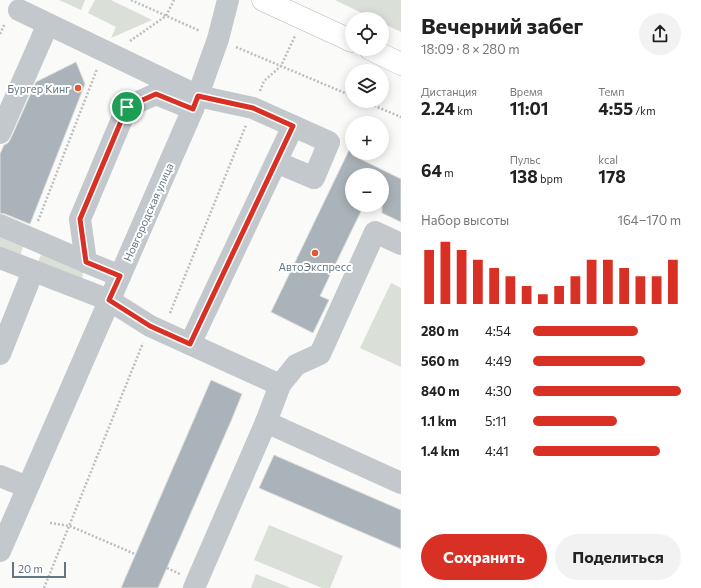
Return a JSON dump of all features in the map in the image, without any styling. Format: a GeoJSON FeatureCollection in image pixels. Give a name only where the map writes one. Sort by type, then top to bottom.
{"type":"FeatureCollection","features":[{"type":"Feature","properties":{"kind":"main road"},"geometry":{"type":"LineString","coordinates":[[263,0],[345,38]]}},
{"type":"Feature","properties":{"kind":"main road"},"geometry":{"type":"LineString","coordinates":[[384,56],[401,64]]}},
{"type":"Feature","properties":{"kind":"street","name":"Новгородская улица"},"geometry":{"type":"LineString","coordinates":[[0,551],[196,102],[218,39],[228,0]]}},
{"type":"Feature","properties":{"kind":"street"},"geometry":{"type":"LineString","coordinates":[[19,10],[196,102]]}},
{"type":"Feature","properties":{"kind":"street"},"geometry":{"type":"LineString","coordinates":[[0,133],[48,24]]}},
{"type":"Feature","properties":{"kind":"street"},"geometry":{"type":"LineString","coordinates":[[86,262],[80,219],[127,107],[156,94],[196,102],[253,108],[330,142],[314,178],[276,162]]}},
{"type":"Feature","properties":{"kind":"street"},"geometry":{"type":"LineString","coordinates":[[190,344],[293,126]]}},
{"type":"Feature","properties":{"kind":"street"},"geometry":{"type":"LineString","coordinates":[[0,225],[120,276]]}},
{"type":"Feature","properties":{"kind":"street"},"geometry":{"type":"LineString","coordinates":[[194,588],[266,422],[280,385],[296,365],[320,354],[375,232],[401,244]]}},
{"type":"Feature","properties":{"kind":"street"},"geometry":{"type":"LineString","coordinates":[[0,258],[109,300],[150,326],[280,385]]}},
{"type":"Feature","properties":{"kind":"street"},"geometry":{"type":"LineString","coordinates":[[0,354],[33,271]]}},
{"type":"Feature","properties":{"kind":"street"},"geometry":{"type":"LineString","coordinates":[[266,422],[401,483]]}},
{"type":"Feature","properties":{"kind":"street"},"geometry":{"type":"LineString","coordinates":[[0,476],[28,487]]}},
{"type":"Feature","properties":{"kind":"path"},"geometry":{"type":"LineString","coordinates":[[166,16],[174,0]]}},
{"type":"Feature","properties":{"kind":"path"},"geometry":{"type":"LineString","coordinates":[[31,239],[98,65]]}},
{"type":"Feature","properties":{"kind":"path"},"geometry":{"type":"LineString","coordinates":[[281,66],[345,93]]}},
{"type":"Feature","properties":{"kind":"path"},"geometry":{"type":"LineString","coordinates":[[380,108],[401,117]]}},
{"type":"Feature","properties":{"kind":"path"},"geometry":{"type":"LineString","coordinates":[[50,524],[70,526],[136,554]]}},
{"type":"Feature","properties":{"kind":"shaded area"},"geometry":{"type":"Polygon","coordinates":[[[59,0],[85,0],[81,10],[59,0]]]}},
{"type":"Feature","properties":{"kind":"shaded area"},"geometry":{"type":"Polygon","coordinates":[[[95,0],[111,0],[152,20],[111,38],[116,27],[88,13],[95,0]]]}},
{"type":"Feature","properties":{"kind":"shaded area"},"geometry":{"type":"Polygon","coordinates":[[[335,0],[401,0],[401,32],[389,26],[389,12],[360,12],[335,0]]]}},
{"type":"Feature","properties":{"kind":"shaded area"},"geometry":{"type":"Polygon","coordinates":[[[0,234],[24,244],[19,259],[0,251],[0,234]]]}},
{"type":"Feature","properties":{"kind":"shaded area"},"geometry":{"type":"Polygon","coordinates":[[[42,252],[82,269],[82,279],[37,265],[42,252]]]}},
{"type":"Feature","properties":{"kind":"shaded area"},"geometry":{"type":"Polygon","coordinates":[[[391,283],[401,288],[401,367],[360,348],[391,283]]]}},
{"type":"Feature","properties":{"kind":"shaded area"},"geometry":{"type":"Polygon","coordinates":[[[269,525],[343,556],[330,588],[322,588],[254,560],[269,525]]]}},
{"type":"Feature","properties":{"kind":"shaded area"},"geometry":{"type":"Polygon","coordinates":[[[256,574],[291,588],[251,588],[256,574]]]}},
{"type":"Feature","properties":{"kind":"building"},"geometry":{"type":"Polygon","coordinates":[[[76,62],[85,84],[30,224],[0,213],[0,154],[4,145],[8,143],[11,138],[36,82],[76,62]]]}},
{"type":"Feature","properties":{"kind":"building"},"geometry":{"type":"Polygon","coordinates":[[[345,159],[345,160],[362,160],[379,168],[345,168],[345,212],[361,212],[320,296],[329,300],[313,333],[271,312],[345,159]]]}},
{"type":"Feature","properties":{"kind":"building"},"geometry":{"type":"Polygon","coordinates":[[[389,173],[401,179],[401,222],[382,213],[389,212],[389,173]]]}},
{"type":"Feature","properties":{"kind":"building"},"geometry":{"type":"Polygon","coordinates":[[[211,380],[242,394],[231,421],[158,588],[121,588],[211,380]]]}},
{"type":"Feature","properties":{"kind":"building"},"geometry":{"type":"Polygon","coordinates":[[[274,455],[401,510],[401,549],[259,488],[274,455]]]}},
{"type":"Feature","properties":{"kind":"place","name":"Бургер Кинг"},"geometry":{"type":"Point","coordinates":[78,88]}},
{"type":"Feature","properties":{"kind":"place","name":"АвтоЭкспресс"},"geometry":{"type":"Point","coordinates":[315,253]}},
{"type":"Feature","properties":{"kind":"route"},"geometry":{"type":"LineString","coordinates":[[156,94],[193,109],[198,96],[253,108],[293,126],[190,344],[150,326],[109,300],[120,276],[86,262],[80,219],[127,107],[156,94]]}}]}
